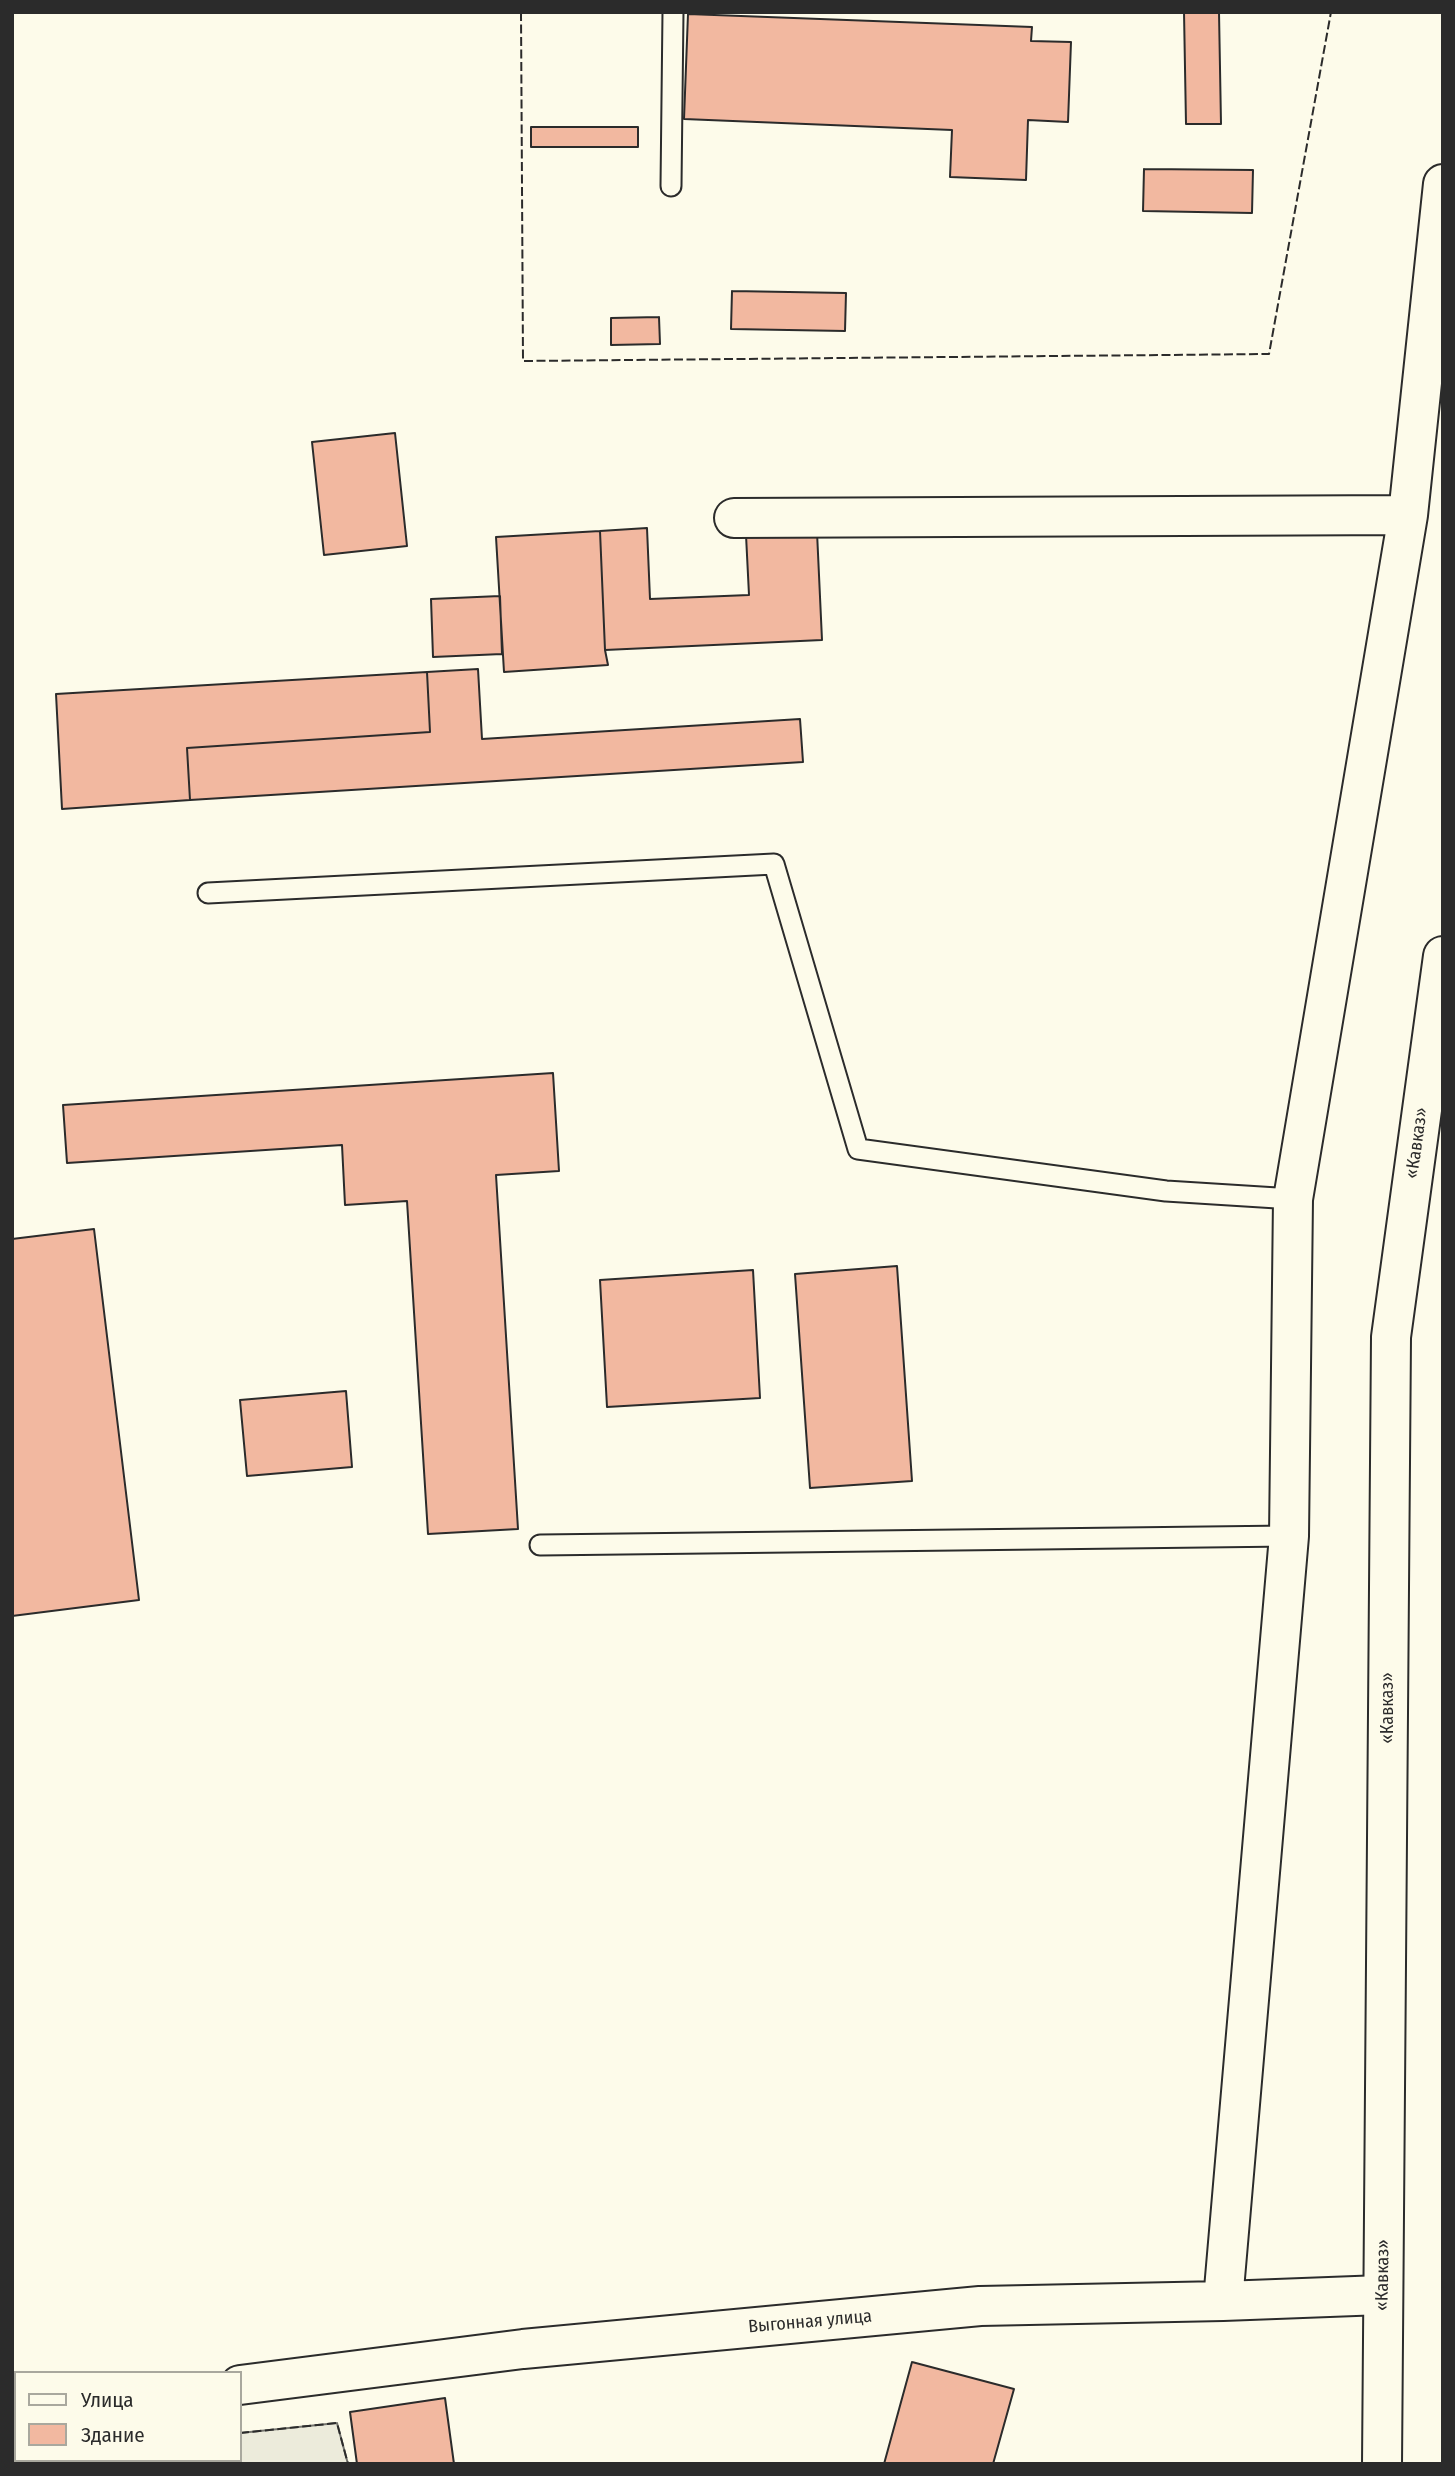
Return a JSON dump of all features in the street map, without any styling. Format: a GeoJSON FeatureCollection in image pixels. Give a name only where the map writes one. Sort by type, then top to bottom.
{"type":"FeatureCollection","features":[{"type":"Feature","properties":{"kind":"main road"},"geometry":{"type":"LineString","coordinates":[[1223,2301],[1289,1536],[1293,1199],[1408,515],[1443,184]]}},
{"type":"Feature","properties":{"kind":"main road"},"geometry":{"type":"LineString","coordinates":[[734,518],[1408,515]]}},
{"type":"Feature","properties":{"kind":"main road","name":"«Кавказ»"},"geometry":{"type":"LineString","coordinates":[[1382,2464],[1391,1337],[1443,956]]}},
{"type":"Feature","properties":{"kind":"main road","name":"Выгонная улица"},"geometry":{"type":"LineString","coordinates":[[242,2385],[523,2349],[980,2306],[1382,2295]]}},
{"type":"Feature","properties":{"kind":"lane"},"geometry":{"type":"LineString","coordinates":[[671,186],[673,12]]}},
{"type":"Feature","properties":{"kind":"lane"},"geometry":{"type":"LineString","coordinates":[[208,893],[774,864],[858,1149],[1166,1191],[1293,1199]]}},
{"type":"Feature","properties":{"kind":"lane"},"geometry":{"type":"LineString","coordinates":[[540,1545],[1289,1536]]}},
{"type":"Feature","properties":{"kind":"shaded area"},"geometry":{"type":"Polygon","coordinates":[[[337,2423],[348,2464],[12,2464],[14,2456],[14,2462],[242,2462],[242,2433],[337,2423]]]}},
{"type":"Feature","properties":{"kind":"building"},"geometry":{"type":"Polygon","coordinates":[[[1184,12],[1219,12],[1221,124],[1186,124],[1184,12]]]}},
{"type":"Feature","properties":{"kind":"building"},"geometry":{"type":"Polygon","coordinates":[[[688,14],[1032,27],[1031,41],[1071,42],[1068,122],[1028,120],[1026,180],[950,177],[952,130],[684,119],[688,14]]]}},
{"type":"Feature","properties":{"kind":"building"},"geometry":{"type":"Polygon","coordinates":[[[531,127],[638,127],[638,147],[531,147],[531,127]]]}},
{"type":"Feature","properties":{"kind":"building"},"geometry":{"type":"Polygon","coordinates":[[[1144,169],[1253,170],[1252,213],[1143,211],[1144,169]]]}},
{"type":"Feature","properties":{"kind":"building"},"geometry":{"type":"Polygon","coordinates":[[[732,291],[846,293],[845,331],[731,329],[732,291]]]}},
{"type":"Feature","properties":{"kind":"building"},"geometry":{"type":"Polygon","coordinates":[[[659,317],[660,344],[611,345],[611,318],[659,317]]]}},
{"type":"Feature","properties":{"kind":"building"},"geometry":{"type":"Polygon","coordinates":[[[395,433],[407,546],[324,555],[312,442],[395,433]]]}},
{"type":"Feature","properties":{"kind":"building"},"geometry":{"type":"Polygon","coordinates":[[[647,528],[650,599],[749,595],[746,535],[817,532],[822,640],[605,650],[600,531],[647,528]]]}},
{"type":"Feature","properties":{"kind":"building"},"geometry":{"type":"Polygon","coordinates":[[[600,531],[605,650],[608,665],[504,672],[496,537],[600,531]]]}},
{"type":"Feature","properties":{"kind":"building"},"geometry":{"type":"Polygon","coordinates":[[[500,596],[502,654],[433,657],[431,599],[500,596]]]}},
{"type":"Feature","properties":{"kind":"building"},"geometry":{"type":"Polygon","coordinates":[[[478,669],[482,739],[800,719],[803,762],[190,800],[187,748],[430,732],[427,672],[478,669]]]}},
{"type":"Feature","properties":{"kind":"building"},"geometry":{"type":"Polygon","coordinates":[[[427,672],[430,732],[187,748],[190,800],[62,809],[56,694],[427,672]]]}},
{"type":"Feature","properties":{"kind":"building"},"geometry":{"type":"Polygon","coordinates":[[[553,1073],[559,1171],[496,1175],[518,1529],[428,1534],[407,1201],[345,1205],[342,1145],[67,1163],[63,1105],[553,1073]]]}},
{"type":"Feature","properties":{"kind":"building"},"geometry":{"type":"Polygon","coordinates":[[[94,1229],[139,1600],[12,1616],[12,1239],[94,1229]]]}},
{"type":"Feature","properties":{"kind":"building"},"geometry":{"type":"Polygon","coordinates":[[[897,1266],[912,1481],[810,1488],[795,1274],[897,1266]]]}},
{"type":"Feature","properties":{"kind":"building"},"geometry":{"type":"Polygon","coordinates":[[[753,1270],[760,1398],[607,1407],[600,1280],[753,1270]]]}},
{"type":"Feature","properties":{"kind":"building"},"geometry":{"type":"Polygon","coordinates":[[[346,1391],[352,1467],[247,1476],[240,1400],[346,1391]]]}},
{"type":"Feature","properties":{"kind":"building"},"geometry":{"type":"Polygon","coordinates":[[[912,2362],[1014,2389],[993,2464],[884,2464],[912,2362]]]}},
{"type":"Feature","properties":{"kind":"building"},"geometry":{"type":"Polygon","coordinates":[[[445,2398],[454,2464],[357,2464],[350,2412],[445,2398]]]}},
{"type":"Feature","properties":{"kind":"fence"},"geometry":{"type":"LineString","coordinates":[[521,12],[523,361],[1269,354],[1331,12]]}},
{"type":"Feature","properties":{"kind":"fence"},"geometry":{"type":"LineString","coordinates":[[242,2433],[337,2423],[348,2464]]}}]}
